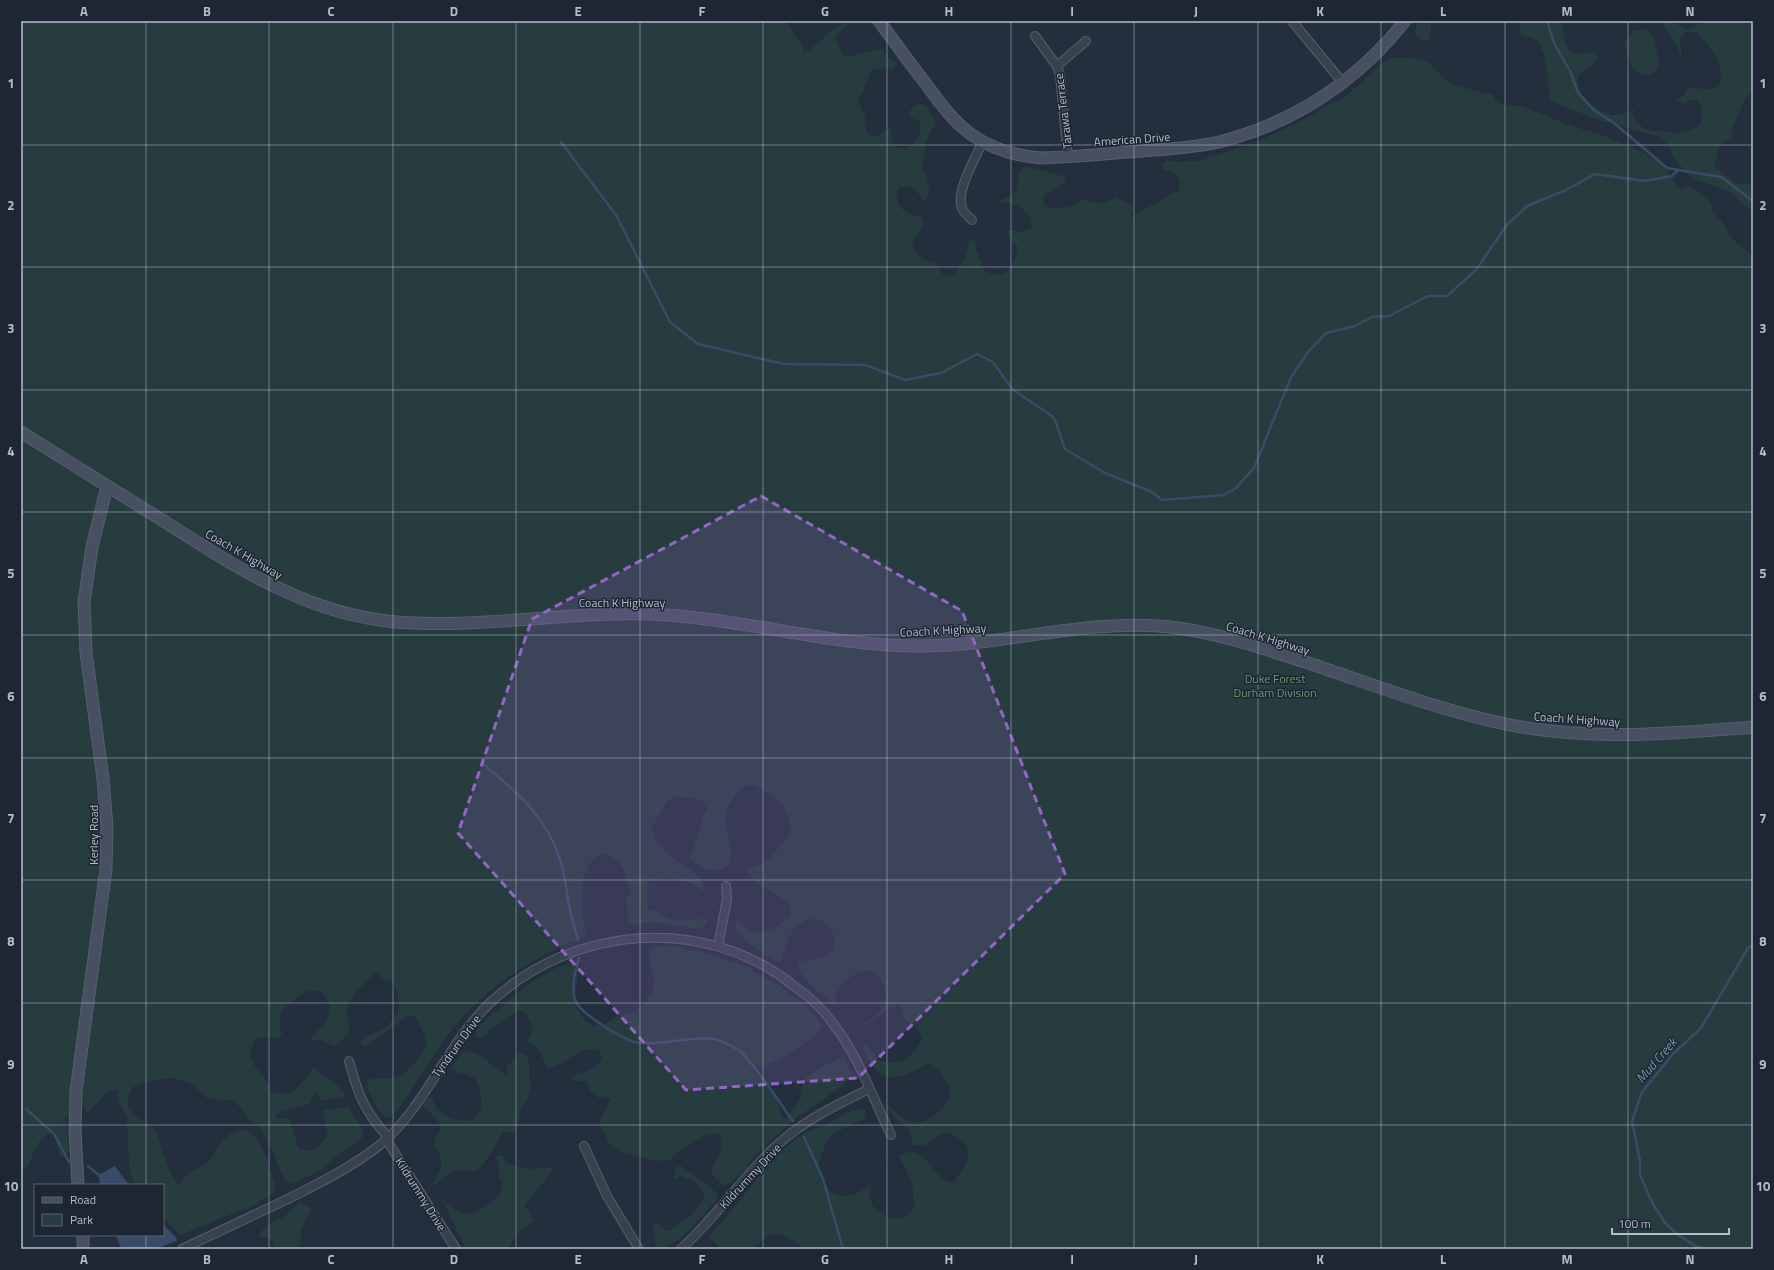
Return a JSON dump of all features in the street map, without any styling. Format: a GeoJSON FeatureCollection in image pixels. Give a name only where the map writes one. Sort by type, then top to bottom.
{"type":"FeatureCollection","features":[{"type":"Feature","properties":{"kind":"street","name":"American Drive"},"geometry":{"type":"LineString","coordinates":[[879,21],[949,114],[967,131],[1004,151],[1022,156],[1041,158],[1180,148],[1218,142],[1251,133],[1304,109],[1343,83],[1370,60],[1406,21]]}},
{"type":"Feature","properties":{"kind":"street"},"geometry":{"type":"LineString","coordinates":[[1292,21],[1343,83]]}},
{"type":"Feature","properties":{"kind":"street","name":"Tarawa Terrace"},"geometry":{"type":"LineString","coordinates":[[1035,36],[1057,66],[1062,92],[1068,157]]}},
{"type":"Feature","properties":{"kind":"street","name":"Tarawa Terrace"},"geometry":{"type":"LineString","coordinates":[[1057,66],[1086,41]]}},
{"type":"Feature","properties":{"kind":"street"},"geometry":{"type":"LineString","coordinates":[[972,220],[963,210],[961,198],[964,183],[983,141]]}},
{"type":"Feature","properties":{"kind":"street","name":"Coach K Highway"},"geometry":{"type":"LineString","coordinates":[[21,432],[249,575],[272,586],[328,608],[375,620],[438,624],[599,614],[670,615],[875,643],[918,646],[972,643],[1092,627],[1116,625],[1157,626],[1188,630],[1224,638],[1278,653],[1458,712],[1519,727],[1548,732],[1621,735],[1753,727]]}},
{"type":"Feature","properties":{"kind":"street","name":"Kerley Road"},"geometry":{"type":"LineString","coordinates":[[78,1184],[75,1143],[76,1091],[106,869],[108,826],[104,779],[86,652],[84,602],[92,547],[107,486]]}},
{"type":"Feature","properties":{"kind":"street"},"geometry":{"type":"LineString","coordinates":[[718,946],[727,898],[726,886]]}},
{"type":"Feature","properties":{"kind":"street","name":"Tyndrum Drive"},"geometry":{"type":"LineString","coordinates":[[182,1249],[250,1218],[330,1177],[367,1154],[387,1138],[414,1106],[470,1022],[501,992],[539,967],[574,950],[625,938],[666,937],[718,946],[748,957],[778,974],[822,1010],[838,1030],[849,1048],[891,1135]]}},
{"type":"Feature","properties":{"kind":"street","name":"Kildrummy Drive"},"geometry":{"type":"LineString","coordinates":[[348,1060],[361,1100],[387,1138],[456,1249]]}},
{"type":"Feature","properties":{"kind":"street","name":"Kildrummy Drive"},"geometry":{"type":"LineString","coordinates":[[681,1249],[701,1231],[762,1160],[785,1138],[823,1112],[869,1089]]}},
{"type":"Feature","properties":{"kind":"street"},"geometry":{"type":"LineString","coordinates":[[584,1146],[607,1196],[639,1249]]}},
{"type":"Feature","properties":{"kind":"street"},"geometry":{"type":"LineString","coordinates":[[83,1236],[83,1249]]}},
{"type":"Feature","properties":{"kind":"highlighted area"},"geometry":{"type":"Polygon","coordinates":[[[761,496],[962,611],[1065,874],[858,1078],[686,1090],[458,833],[532,619],[761,496]]]}},
{"type":"Feature","properties":{"kind":"green space","name":"Duke Forest Durham Division"},"geometry":{"type":"Polygon","coordinates":[[[21,21],[787,21],[798,41],[802,43],[804,53],[837,27],[851,21],[835,36],[840,50],[845,57],[883,49],[885,54],[896,63],[894,68],[872,69],[858,99],[865,117],[866,129],[869,136],[875,137],[892,126],[892,138],[895,145],[900,148],[906,148],[917,139],[920,131],[919,121],[912,118],[908,114],[913,107],[920,104],[926,106],[936,123],[926,140],[922,169],[930,192],[925,201],[913,188],[910,187],[900,187],[896,194],[899,205],[904,211],[922,217],[924,223],[912,243],[916,251],[924,259],[936,263],[944,276],[951,277],[961,265],[970,241],[975,240],[976,250],[985,271],[992,274],[1004,273],[1012,265],[1017,254],[1018,247],[1011,241],[1006,232],[1011,230],[1020,232],[1031,228],[1031,221],[1026,212],[1021,208],[1011,204],[999,202],[1016,192],[1019,172],[1025,166],[1066,177],[1065,182],[1044,195],[1043,201],[1047,207],[1066,208],[1074,205],[1082,199],[1100,203],[1114,199],[1117,196],[1134,209],[1131,217],[1179,190],[1180,180],[1173,173],[1163,169],[1162,164],[1167,161],[1198,161],[1250,145],[1299,122],[1346,96],[1389,58],[1410,58],[1428,62],[1446,80],[1454,85],[1493,95],[1497,102],[1505,106],[1522,106],[1566,124],[1610,138],[1646,154],[1663,166],[1678,186],[1683,189],[1686,185],[1691,186],[1711,202],[1713,213],[1722,222],[1731,237],[1747,251],[1753,260],[1753,1249],[803,1249],[792,1239],[783,1235],[773,1234],[764,1238],[754,1249],[721,1249],[709,1236],[772,1161],[800,1136],[851,1111],[860,1109],[865,1110],[865,1118],[830,1135],[820,1161],[820,1177],[830,1191],[841,1196],[848,1196],[861,1191],[869,1185],[883,1158],[872,1182],[870,1197],[874,1207],[883,1215],[901,1218],[906,1216],[914,1206],[912,1183],[899,1155],[910,1152],[918,1154],[923,1157],[937,1173],[947,1181],[953,1182],[965,1166],[968,1154],[968,1148],[965,1143],[949,1133],[940,1135],[925,1145],[914,1145],[908,1129],[898,1121],[883,1103],[908,1121],[922,1122],[940,1110],[951,1093],[940,1072],[929,1063],[902,1076],[888,1077],[875,1069],[870,1062],[862,1048],[865,1045],[873,1052],[879,1061],[893,1062],[909,1056],[914,1052],[922,1040],[916,1027],[904,1019],[902,1009],[898,1005],[871,1022],[861,1026],[877,1014],[884,1005],[886,996],[885,991],[878,977],[870,971],[862,971],[857,973],[845,982],[839,989],[835,1006],[801,974],[797,962],[820,958],[834,950],[835,940],[831,930],[824,922],[811,919],[793,928],[782,960],[778,963],[749,943],[735,927],[737,919],[749,930],[760,932],[766,931],[782,923],[791,916],[789,904],[759,885],[749,875],[746,869],[760,865],[773,855],[791,829],[789,819],[782,804],[775,797],[749,785],[740,790],[732,800],[727,811],[726,823],[731,849],[731,858],[729,864],[723,869],[706,869],[689,858],[693,852],[701,821],[707,809],[703,801],[678,796],[668,801],[652,827],[655,839],[662,848],[695,874],[702,882],[706,892],[678,879],[648,881],[648,910],[656,911],[668,918],[676,920],[708,920],[706,925],[698,929],[652,922],[629,925],[626,898],[631,893],[625,874],[617,860],[613,857],[601,854],[590,863],[582,881],[582,916],[586,931],[584,937],[528,964],[495,987],[479,1001],[464,1015],[444,1040],[401,1106],[391,1117],[385,1117],[372,1099],[367,1086],[369,1080],[397,1077],[403,1074],[412,1066],[427,1045],[424,1034],[414,1015],[408,1016],[366,1046],[360,1043],[368,1036],[381,1030],[395,1018],[399,1006],[399,1000],[391,980],[383,979],[376,973],[372,975],[358,990],[350,1001],[347,1010],[350,1032],[335,1047],[324,1041],[312,1040],[312,1036],[323,1025],[329,1015],[330,1010],[329,1004],[321,991],[307,990],[288,1004],[281,1012],[279,1024],[282,1034],[277,1038],[258,1037],[252,1045],[250,1052],[254,1065],[271,1091],[285,1094],[291,1092],[301,1084],[314,1067],[339,1086],[346,1095],[341,1098],[321,1100],[315,1093],[310,1104],[279,1112],[275,1118],[290,1119],[298,1148],[303,1150],[311,1150],[328,1136],[323,1114],[324,1110],[348,1107],[360,1126],[363,1135],[360,1140],[335,1157],[320,1171],[298,1181],[289,1183],[284,1180],[272,1149],[260,1128],[250,1120],[235,1101],[207,1098],[190,1083],[174,1078],[158,1079],[133,1087],[129,1093],[128,1107],[139,1119],[153,1127],[169,1170],[178,1185],[187,1175],[209,1161],[223,1140],[234,1132],[244,1130],[252,1134],[264,1153],[276,1186],[274,1193],[254,1205],[180,1235],[164,1220],[164,1184],[135,1184],[133,1181],[129,1167],[127,1117],[119,1103],[117,1089],[105,1094],[88,1112],[85,1111],[84,1106],[65,1117],[69,1150],[66,1156],[60,1156],[56,1138],[53,1133],[40,1141],[28,1166],[21,1169],[21,21]]]}},
{"type":"Feature","properties":{"kind":"green space"},"geometry":{"type":"Polygon","coordinates":[[[1420,21],[1431,21],[1430,39],[1426,41],[1420,39],[1415,33],[1416,27],[1420,21]]]}},
{"type":"Feature","properties":{"kind":"green space"},"geometry":{"type":"Polygon","coordinates":[[[1519,21],[1562,21],[1565,42],[1571,51],[1580,54],[1591,52],[1596,53],[1599,58],[1578,76],[1581,93],[1595,107],[1612,115],[1624,114],[1635,109],[1632,114],[1633,116],[1645,129],[1650,131],[1681,133],[1688,132],[1698,126],[1701,122],[1702,112],[1697,100],[1691,100],[1685,103],[1676,100],[1683,96],[1688,87],[1712,90],[1720,85],[1722,78],[1721,71],[1716,57],[1697,32],[1686,32],[1680,40],[1682,62],[1678,49],[1661,21],[1670,21],[1686,29],[1693,27],[1702,21],[1753,21],[1753,91],[1746,97],[1733,126],[1731,134],[1734,140],[1725,141],[1719,148],[1715,167],[1736,183],[1753,185],[1753,212],[1728,191],[1693,179],[1676,161],[1670,148],[1661,137],[1599,120],[1550,101],[1547,69],[1543,52],[1536,40],[1531,37],[1521,35],[1519,21]]]}},
{"type":"Feature","properties":{"kind":"green space"},"geometry":{"type":"Polygon","coordinates":[[[1644,29],[1648,30],[1653,36],[1660,64],[1653,73],[1643,76],[1632,66],[1624,44],[1633,31],[1644,29]]]}},
{"type":"Feature","properties":{"kind":"green space"},"geometry":{"type":"Polygon","coordinates":[[[673,946],[703,952],[746,966],[782,987],[812,1011],[823,1026],[818,1033],[801,1046],[781,1058],[753,1069],[777,1100],[782,1118],[787,1117],[797,1104],[801,1096],[804,1080],[814,1071],[843,1056],[852,1073],[849,1079],[840,1088],[797,1117],[755,1155],[744,1171],[731,1183],[724,1185],[715,1179],[711,1170],[718,1158],[722,1145],[721,1136],[716,1133],[706,1135],[684,1148],[670,1160],[656,1161],[621,1152],[610,1145],[599,1122],[611,1099],[607,1096],[599,1098],[591,1092],[587,1081],[574,1081],[571,1076],[586,1072],[597,1065],[602,1056],[598,1049],[584,1050],[560,1064],[547,1068],[539,1049],[527,1042],[530,1038],[532,1029],[530,1020],[519,1010],[492,1028],[484,1037],[479,1039],[475,1036],[476,1031],[481,1024],[527,985],[552,970],[574,961],[578,963],[575,997],[576,1004],[578,1012],[584,1019],[593,1026],[605,1024],[614,1017],[635,1012],[645,1003],[652,993],[654,980],[648,952],[652,947],[673,946]]]}},
{"type":"Feature","properties":{"kind":"green space"},"geometry":{"type":"Polygon","coordinates":[[[463,1051],[476,1053],[497,1069],[508,1075],[506,1068],[519,1053],[526,1054],[529,1062],[530,1090],[526,1102],[521,1109],[515,1136],[512,1133],[504,1132],[482,1166],[476,1171],[455,1170],[430,1187],[438,1175],[441,1166],[440,1157],[434,1144],[441,1129],[439,1122],[423,1105],[426,1099],[431,1097],[442,1113],[453,1119],[465,1121],[472,1120],[481,1109],[478,1083],[472,1077],[450,1070],[463,1051]]]}},
{"type":"Feature","properties":{"kind":"green space"},"geometry":{"type":"Polygon","coordinates":[[[499,1155],[504,1157],[507,1162],[518,1168],[552,1168],[547,1179],[525,1206],[535,1221],[522,1229],[508,1249],[467,1249],[460,1238],[443,1200],[465,1213],[480,1210],[494,1201],[501,1193],[503,1181],[498,1178],[500,1169],[496,1156],[499,1155]]]}},
{"type":"Feature","properties":{"kind":"green space"},"geometry":{"type":"Polygon","coordinates":[[[681,1166],[708,1185],[718,1198],[682,1237],[673,1243],[656,1249],[653,1225],[658,1224],[664,1230],[669,1231],[689,1216],[705,1197],[702,1189],[693,1181],[681,1176],[674,1179],[676,1167],[681,1166]]]}},
{"type":"Feature","properties":{"kind":"green space"},"geometry":{"type":"Polygon","coordinates":[[[300,1202],[310,1207],[311,1210],[301,1229],[300,1249],[276,1249],[272,1241],[266,1237],[261,1239],[259,1236],[266,1225],[285,1216],[300,1202]]]}},
{"type":"Feature","properties":{"kind":"water"},"geometry":{"type":"Polygon","coordinates":[[[115,1166],[128,1184],[100,1184],[99,1175],[115,1166]]]}},
{"type":"Feature","properties":{"kind":"water"},"geometry":{"type":"Polygon","coordinates":[[[164,1225],[178,1240],[156,1249],[121,1249],[116,1236],[164,1236],[164,1225]]]}},
{"type":"Feature","properties":{"kind":"waterway"},"geometry":{"type":"LineString","coordinates":[[1548,21],[1555,45],[1570,71],[1578,93],[1594,110],[1614,123],[1667,168],[1721,177],[1753,201]]}},
{"type":"Feature","properties":{"kind":"waterway"},"geometry":{"type":"LineString","coordinates":[[561,142],[616,215],[670,322],[698,344],[784,364],[865,365],[905,380],[941,373],[977,354],[993,362],[1012,389],[1052,416],[1065,449],[1105,473],[1152,492],[1162,500],[1223,495],[1235,489],[1254,468],[1291,377],[1308,352],[1326,333],[1355,326],[1372,317],[1389,316],[1428,296],[1447,296],[1476,270],[1506,226],[1527,206],[1566,190],[1595,174],[1645,181],[1672,176],[1677,171]]}},
{"type":"Feature","properties":{"kind":"waterway"},"geometry":{"type":"LineString","coordinates":[[482,763],[518,794],[538,816],[554,843],[562,864],[570,909],[578,940]]}},
{"type":"Feature","properties":{"kind":"waterway","name":"Mud Creek"},"geometry":{"type":"LineString","coordinates":[[1708,1249],[1697,1247],[1678,1235],[1665,1223],[1653,1204],[1640,1175],[1640,1161],[1632,1121],[1642,1092],[1673,1054],[1701,1028],[1748,948],[1753,946]]}},
{"type":"Feature","properties":{"kind":"waterway"},"geometry":{"type":"LineString","coordinates":[[579,958],[573,984],[575,1000],[579,1006],[594,1019],[614,1032],[639,1043],[659,1043],[703,1038],[721,1041],[733,1047],[740,1051],[754,1067],[793,1121]]}},
{"type":"Feature","properties":{"kind":"waterway"},"geometry":{"type":"LineString","coordinates":[[26,1109],[54,1134],[69,1162]]}},
{"type":"Feature","properties":{"kind":"waterway"},"geometry":{"type":"LineString","coordinates":[[804,1137],[823,1179],[843,1249]]}},
{"type":"Feature","properties":{"kind":"waterway"},"geometry":{"type":"LineString","coordinates":[[88,1166],[100,1176]]}}]}
